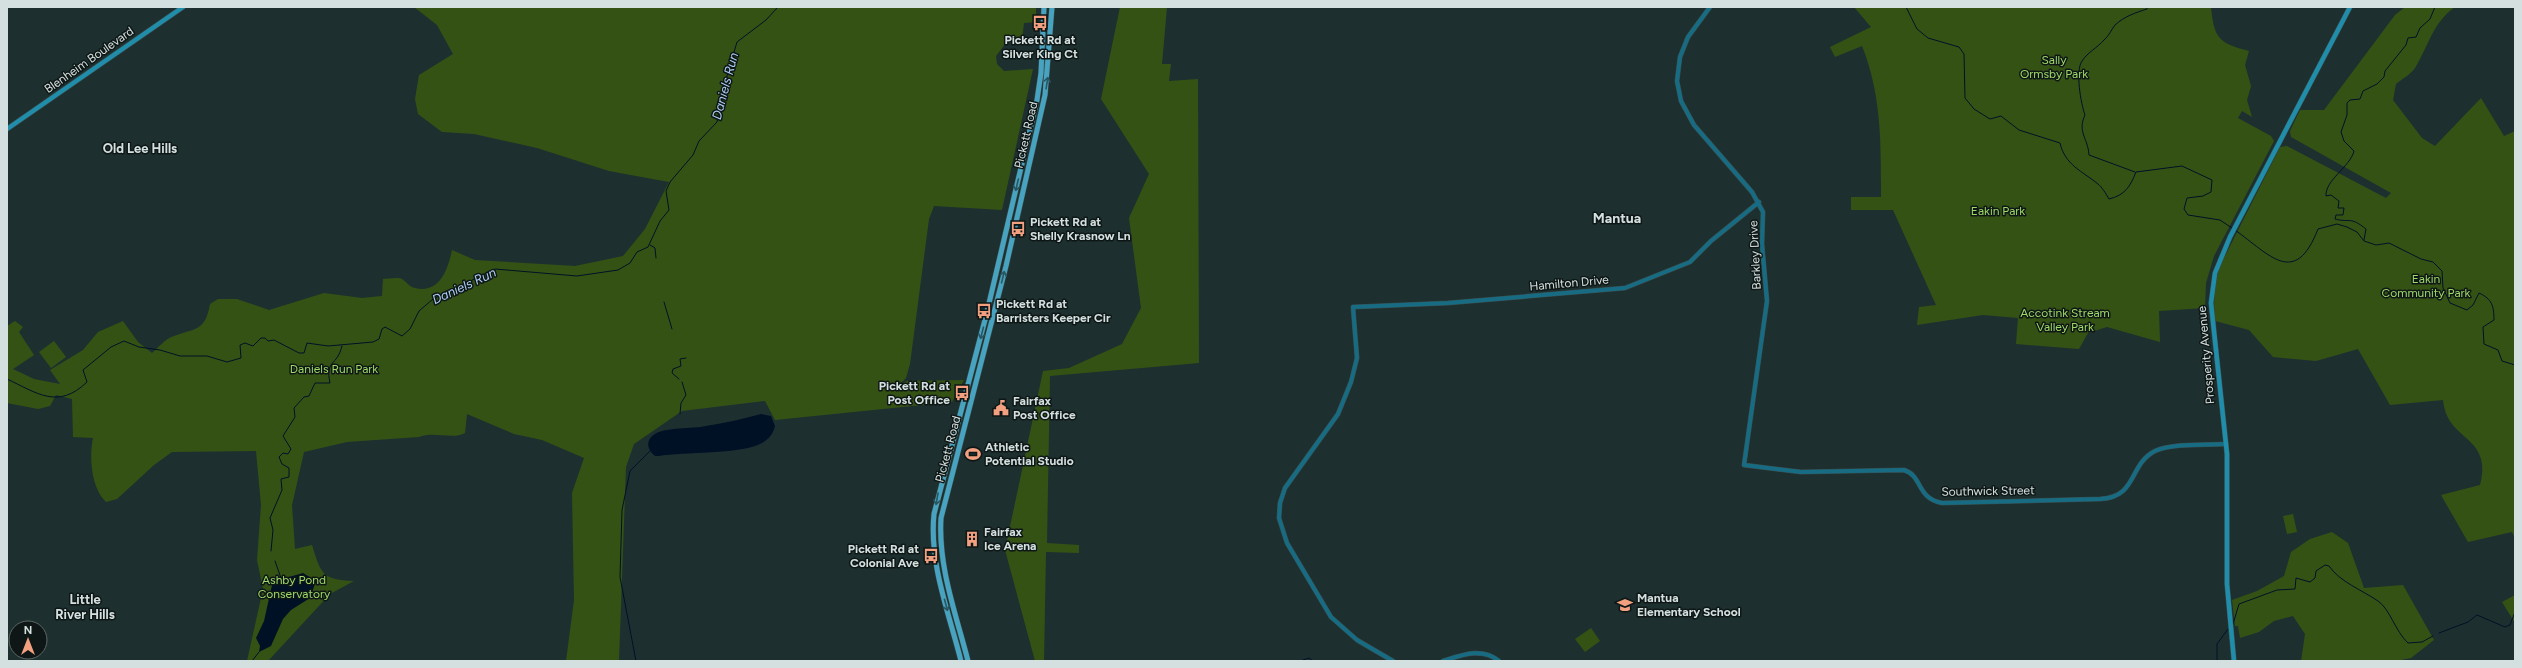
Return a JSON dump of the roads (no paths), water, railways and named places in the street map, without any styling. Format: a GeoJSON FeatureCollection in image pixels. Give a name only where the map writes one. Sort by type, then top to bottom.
{"type":"FeatureCollection","features":[{"type":"Feature","properties":{"kind":"main road","name":"Blenheim Boulevard"},"geometry":{"type":"LineString","coordinates":[[7,129],[183,7]]}},
{"type":"Feature","properties":{"kind":"main road","name":"Pickett Road"},"geometry":{"type":"LineString","coordinates":[[961,661],[936,567],[934,514],[986,316],[1037,100],[1041,73],[1044,7]]}},
{"type":"Feature","properties":{"kind":"main road","name":"Pickett Road"},"geometry":{"type":"LineString","coordinates":[[968,661],[943,566],[940,537],[941,518],[1006,266],[1045,95],[1052,7]]}},
{"type":"Feature","properties":{"kind":"main road","name":"Prosperity Avenue"},"geometry":{"type":"LineString","coordinates":[[2234,661],[2227,584],[2226,444],[2211,303],[2215,272],[2237,223],[2350,7]]}},
{"type":"Feature","properties":{"kind":"street","name":"Barkley Drive"},"geometry":{"type":"LineString","coordinates":[[1710,7],[1683,46],[1678,68],[1680,97],[1694,125],[1759,202],[1763,212],[1762,244],[1767,301],[1744,465]]}},
{"type":"Feature","properties":{"kind":"street","name":"Hamilton Drive"},"geometry":{"type":"LineString","coordinates":[[1393,661],[1357,640],[1331,617],[1287,543],[1279,518],[1280,503],[1285,488],[1338,414],[1349,388],[1357,358],[1353,307],[1448,304],[1625,288],[1690,262],[1711,241],[1759,202]]}},
{"type":"Feature","properties":{"kind":"street","name":"Southwick Street"},"geometry":{"type":"LineString","coordinates":[[1744,465],[1800,472],[1904,470],[1914,477],[1923,494],[1942,502],[2107,498],[2118,495],[2126,490],[2142,463],[2154,452],[2166,448],[2226,444]]}},
{"type":"Feature","properties":{"kind":"street"},"geometry":{"type":"LineString","coordinates":[[1443,661],[1472,653],[1482,654],[1499,661]]}},
{"type":"Feature","properties":{"kind":"water"},"geometry":{"type":"Polygon","coordinates":[[[761,414],[771,416],[775,426],[770,437],[760,444],[751,447],[739,450],[655,456],[650,451],[648,445],[648,442],[652,436],[665,430],[713,425],[761,414]]]}},
{"type":"Feature","properties":{"kind":"water"},"geometry":{"type":"Polygon","coordinates":[[[303,573],[316,581],[310,598],[291,610],[283,619],[271,646],[259,652],[260,646],[256,638],[264,621],[272,585],[275,581],[303,573]]]}},
{"type":"Feature","properties":{"kind":"waterway","name":"Daniels Run"},"geometry":{"type":"LineString","coordinates":[[7,379],[47,396],[57,397],[66,395],[87,382],[83,370],[111,347],[124,341],[139,347],[160,350],[180,356],[207,356],[227,362],[241,358],[240,345],[245,343],[253,346],[261,338],[265,338],[268,341],[274,340],[299,353],[304,353],[307,343],[328,346],[373,342],[379,339],[382,329],[385,327],[402,336],[410,329],[419,311],[433,299],[495,269],[577,276],[618,270],[630,263],[637,252],[648,247],[660,221],[669,210],[666,191],[670,182],[693,155],[699,141],[717,122],[721,96],[737,42],[766,20],[778,7]]}},
{"type":"Feature","properties":{"kind":"waterway"},"geometry":{"type":"LineString","coordinates":[[1875,7],[1881,7]]}},
{"type":"Feature","properties":{"kind":"waterway"},"geometry":{"type":"LineString","coordinates":[[1906,7],[1917,29],[1928,38],[1959,47],[1964,54],[1965,98],[1974,109],[1990,119],[2001,116],[2019,130],[2060,143],[2062,151],[2070,162],[2099,185],[2109,199],[2123,193],[2132,182],[2136,172],[2182,166],[2212,180],[2211,192],[2203,196],[2187,198],[2184,209],[2188,215],[2220,220],[2232,228]]}},
{"type":"Feature","properties":{"kind":"waterway"},"geometry":{"type":"LineString","coordinates":[[2135,172],[2089,155],[2082,131],[2085,115],[2080,96],[2079,72],[2084,58],[2109,35],[2115,25],[2126,17],[2147,9],[2147,7]]}},
{"type":"Feature","properties":{"kind":"waterway"},"geometry":{"type":"LineString","coordinates":[[2364,240],[2366,229],[2353,221],[2335,219],[2336,215],[2343,215],[2344,208],[2338,208],[2339,201],[2331,195],[2326,196],[2329,184],[2348,163],[2354,151],[2344,141],[2341,132],[2347,115],[2347,103],[2350,100],[2360,99],[2363,91],[2377,84],[2384,77],[2385,71],[2406,45],[2408,38],[2416,37],[2420,28],[2430,19],[2435,7]]}},
{"type":"Feature","properties":{"kind":"waterway"},"geometry":{"type":"LineString","coordinates":[[2235,230],[2260,249],[2281,261],[2291,262],[2300,258],[2309,247],[2318,229],[2337,224],[2357,232],[2364,241],[2376,245],[2389,243],[2421,259],[2433,262],[2442,271],[2443,288],[2450,303],[2467,310],[2473,305],[2479,293],[2489,300],[2493,307],[2494,320],[2483,327],[2484,344],[2498,350],[2502,361],[2515,365]]}},
{"type":"Feature","properties":{"kind":"waterway"},"geometry":{"type":"LineString","coordinates":[[650,245],[655,248],[656,258]]}},
{"type":"Feature","properties":{"kind":"waterway"},"geometry":{"type":"LineString","coordinates":[[664,302],[672,329]]}},
{"type":"Feature","properties":{"kind":"waterway"},"geometry":{"type":"LineString","coordinates":[[271,551],[273,530],[270,518],[282,490],[281,479],[289,477],[289,468],[282,464],[279,457],[283,453],[288,454],[291,449],[283,436],[295,417],[294,408],[304,397],[309,396],[315,383],[330,383],[330,366],[340,353],[342,346]]}},
{"type":"Feature","properties":{"kind":"waterway"},"geometry":{"type":"LineString","coordinates":[[679,379],[672,373],[673,369],[681,366],[680,359],[686,358]]}},
{"type":"Feature","properties":{"kind":"waterway"},"geometry":{"type":"LineString","coordinates":[[680,414],[681,403],[686,395],[682,382]]}},
{"type":"Feature","properties":{"kind":"waterway"},"geometry":{"type":"LineString","coordinates":[[636,661],[620,577],[622,510],[630,471],[650,451]]}},
{"type":"Feature","properties":{"kind":"waterway"},"geometry":{"type":"LineString","coordinates":[[275,561],[282,581]]}},
{"type":"Feature","properties":{"kind":"waterway"},"geometry":{"type":"LineString","coordinates":[[2233,624],[2239,604],[2277,590],[2295,589],[2296,578],[2310,582],[2315,578],[2316,571],[2325,565],[2329,566],[2339,577],[2378,601],[2386,609],[2403,638],[2408,643],[2422,642],[2433,636]]}},
{"type":"Feature","properties":{"kind":"waterway"},"geometry":{"type":"LineString","coordinates":[[2439,633],[2468,622],[2477,615],[2505,627],[2510,625],[2515,612]]}},
{"type":"Feature","properties":{"kind":"waterway"},"geometry":{"type":"LineString","coordinates":[[2217,661],[2217,644],[2228,629]]}},
{"type":"Feature","properties":{"kind":"waterway"},"geometry":{"type":"LineString","coordinates":[[252,661],[259,652]]}},
{"type":"Feature","properties":{"kind":"waterway"},"geometry":{"type":"LineString","coordinates":[[1300,661],[1309,658],[1313,661]]}},
{"type":"Feature","properties":{"kind":"place","name":"Pickett Rd at Silver King Ct"},"geometry":{"type":"Point","coordinates":[1040,23]}},
{"type":"Feature","properties":{"kind":"place","name":"Pickett Rd at Shelly Krasnow Ln"},"geometry":{"type":"Point","coordinates":[1018,229]}},
{"type":"Feature","properties":{"kind":"place","name":"Pickett Rd at Barristers Keeper Cir"},"geometry":{"type":"Point","coordinates":[984,311]}},
{"type":"Feature","properties":{"kind":"place","name":"Pickett Rd at Post Office"},"geometry":{"type":"Point","coordinates":[962,393]}},
{"type":"Feature","properties":{"kind":"place","name":"Fairfax Post Office"},"geometry":{"type":"Point","coordinates":[1001,408]}},
{"type":"Feature","properties":{"kind":"place","name":"Athletic Potential Studio"},"geometry":{"type":"Point","coordinates":[973,454]}},
{"type":"Feature","properties":{"kind":"place","name":"Fairfax Ice Arena"},"geometry":{"type":"Point","coordinates":[972,539]}},
{"type":"Feature","properties":{"kind":"place","name":"Pickett Rd at Colonial Ave"},"geometry":{"type":"Point","coordinates":[931,556]}},
{"type":"Feature","properties":{"kind":"place","name":"Mantua Elementary School"},"geometry":{"type":"Point","coordinates":[1625,605]}},
{"type":"Feature","properties":{"kind":"district","name":"Old Lee Hills"},"geometry":{"type":"Point","coordinates":[140,148]}},
{"type":"Feature","properties":{"kind":"district","name":"Mantua"},"geometry":{"type":"Point","coordinates":[1617,218]}},
{"type":"Feature","properties":{"kind":"district","name":"Little River Hills"},"geometry":{"type":"Point","coordinates":[85,606]}},
{"type":"Feature","properties":{"kind":"park label","name":"Sally Ormsby Park"},"geometry":{"type":"Point","coordinates":[2054,67]}},
{"type":"Feature","properties":{"kind":"park label","name":"Eakin Park"},"geometry":{"type":"Point","coordinates":[1998,211]}},
{"type":"Feature","properties":{"kind":"park label","name":"Eakin Community Park"},"geometry":{"type":"Point","coordinates":[2426,286]}},
{"type":"Feature","properties":{"kind":"park label","name":"Accotink Stream Valley Park"},"geometry":{"type":"Point","coordinates":[2065,320]}},
{"type":"Feature","properties":{"kind":"park label","name":"Daniels Run Park"},"geometry":{"type":"Point","coordinates":[334,369]}},
{"type":"Feature","properties":{"kind":"park label","name":"Ashby Pond Conservatory"},"geometry":{"type":"Point","coordinates":[294,587]}}]}
